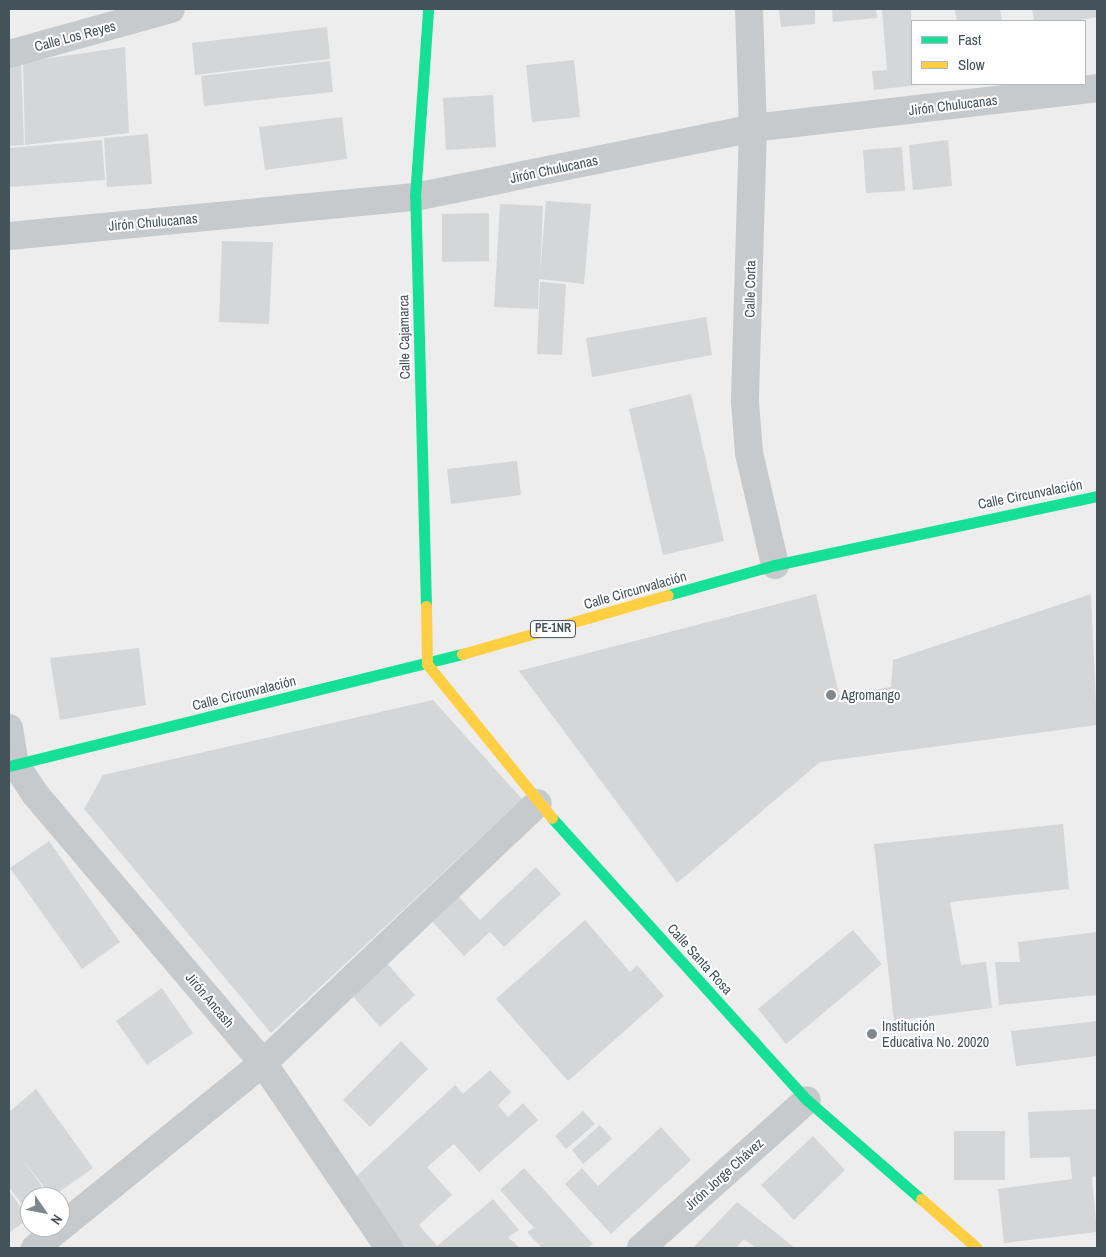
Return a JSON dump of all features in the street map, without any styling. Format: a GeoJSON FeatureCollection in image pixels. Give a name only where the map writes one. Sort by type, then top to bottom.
{"type":"FeatureCollection","features":[{"type":"Feature","properties":{"kind":"street","name":"Calle Los Reyes"},"geometry":{"type":"LineString","coordinates":[[9,54],[132,14],[171,9]]}},
{"type":"Feature","properties":{"kind":"street","name":"Calle Cajamarca"},"geometry":{"type":"LineString","coordinates":[[427,664],[415,197],[428,9]]}},
{"type":"Feature","properties":{"kind":"street","name":"Calle Corta"},"geometry":{"type":"LineString","coordinates":[[749,9],[753,128],[745,402],[749,453],[775,566]]}},
{"type":"Feature","properties":{"kind":"street","name":"Jirón Chulucanas"},"geometry":{"type":"LineString","coordinates":[[9,236],[415,197],[753,128],[1097,88]]}},
{"type":"Feature","properties":{"kind":"street","name":"Calle Circunvalación"},"geometry":{"type":"LineString","coordinates":[[12,765],[427,664],[775,566],[1097,496]]}},
{"type":"Feature","properties":{"kind":"street","name":"Calle Santa Rosa"},"geometry":{"type":"LineString","coordinates":[[427,664],[538,803],[807,1100],[977,1248]]}},
{"type":"Feature","properties":{"kind":"street"},"geometry":{"type":"LineString","coordinates":[[9,728],[12,765]]}},
{"type":"Feature","properties":{"kind":"street","name":"Jirón Ancash"},"geometry":{"type":"LineString","coordinates":[[12,765],[264,1063],[389,1248]]}},
{"type":"Feature","properties":{"kind":"street"},"geometry":{"type":"LineString","coordinates":[[35,1248],[264,1063],[538,803]]}},
{"type":"Feature","properties":{"kind":"street","name":"Jirón Jorge Chávez"},"geometry":{"type":"LineString","coordinates":[[641,1248],[807,1100]]}},
{"type":"Feature","properties":{"kind":"building"},"geometry":{"type":"Polygon","coordinates":[[[779,9],[815,9],[815,24],[781,27],[779,9]]]}},
{"type":"Feature","properties":{"kind":"building"},"geometry":{"type":"Polygon","coordinates":[[[832,9],[876,9],[877,18],[833,22],[832,9]]]}},
{"type":"Feature","properties":{"kind":"building"},"geometry":{"type":"Polygon","coordinates":[[[882,9],[911,9],[911,85],[918,85],[874,90],[872,71],[887,70],[882,9]]]}},
{"type":"Feature","properties":{"kind":"building"},"geometry":{"type":"Polygon","coordinates":[[[955,9],[1000,9],[1002,20],[957,20],[955,9]]]}},
{"type":"Feature","properties":{"kind":"building"},"geometry":{"type":"Polygon","coordinates":[[[1032,9],[1097,9],[1097,17],[1080,20],[1034,20],[1032,9]]]}},
{"type":"Feature","properties":{"kind":"building"},"geometry":{"type":"Polygon","coordinates":[[[327,27],[330,59],[195,75],[192,43],[327,27]]]}},
{"type":"Feature","properties":{"kind":"building"},"geometry":{"type":"Polygon","coordinates":[[[125,47],[129,133],[25,145],[23,62],[125,47]]]}},
{"type":"Feature","properties":{"kind":"building"},"geometry":{"type":"Polygon","coordinates":[[[21,60],[24,145],[9,146],[9,61],[21,60]]]}},
{"type":"Feature","properties":{"kind":"building"},"geometry":{"type":"Polygon","coordinates":[[[574,60],[580,117],[532,122],[526,65],[574,60]]]}},
{"type":"Feature","properties":{"kind":"building"},"geometry":{"type":"Polygon","coordinates":[[[330,61],[333,92],[204,106],[201,76],[330,61]]]}},
{"type":"Feature","properties":{"kind":"building"},"geometry":{"type":"Polygon","coordinates":[[[493,95],[496,147],[446,150],[443,98],[493,95]]]}},
{"type":"Feature","properties":{"kind":"building"},"geometry":{"type":"Polygon","coordinates":[[[342,117],[347,159],[265,170],[259,127],[342,117]]]}},
{"type":"Feature","properties":{"kind":"building"},"geometry":{"type":"Polygon","coordinates":[[[148,134],[152,184],[107,187],[104,138],[148,134]]]}},
{"type":"Feature","properties":{"kind":"building"},"geometry":{"type":"Polygon","coordinates":[[[102,140],[105,180],[9,187],[9,148],[102,140]]]}},
{"type":"Feature","properties":{"kind":"building"},"geometry":{"type":"Polygon","coordinates":[[[948,140],[952,186],[913,190],[909,145],[948,140]]]}},
{"type":"Feature","properties":{"kind":"building"},"geometry":{"type":"Polygon","coordinates":[[[902,147],[905,191],[866,193],[863,150],[902,147]]]}},
{"type":"Feature","properties":{"kind":"building"},"geometry":{"type":"Polygon","coordinates":[[[546,201],[591,204],[584,284],[539,279],[538,309],[494,307],[500,204],[543,206],[540,273],[546,201]]]}},
{"type":"Feature","properties":{"kind":"building"},"geometry":{"type":"Polygon","coordinates":[[[489,213],[489,261],[442,262],[442,214],[489,213]]]}},
{"type":"Feature","properties":{"kind":"building"},"geometry":{"type":"Polygon","coordinates":[[[222,241],[273,242],[269,324],[219,322],[222,241]]]}},
{"type":"Feature","properties":{"kind":"building"},"geometry":{"type":"Polygon","coordinates":[[[540,282],[566,284],[562,355],[537,354],[540,282]]]}},
{"type":"Feature","properties":{"kind":"building"},"geometry":{"type":"Polygon","coordinates":[[[706,317],[712,355],[592,377],[586,338],[706,317]]]}},
{"type":"Feature","properties":{"kind":"building"},"geometry":{"type":"Polygon","coordinates":[[[691,394],[724,541],[663,555],[629,409],[691,394]]]}},
{"type":"Feature","properties":{"kind":"building"},"geometry":{"type":"Polygon","coordinates":[[[517,461],[521,495],[451,504],[447,469],[517,461]]]}},
{"type":"Feature","properties":{"kind":"building"},"geometry":{"type":"Polygon","coordinates":[[[816,594],[839,695],[891,687],[893,660],[1091,594],[1097,725],[820,762],[677,883],[519,671],[816,594]]]}},
{"type":"Feature","properties":{"kind":"building"},"geometry":{"type":"Polygon","coordinates":[[[139,648],[146,705],[60,720],[50,658],[139,648]]]}},
{"type":"Feature","properties":{"kind":"building"},"geometry":{"type":"Polygon","coordinates":[[[433,700],[522,799],[271,1033],[84,809],[103,775],[433,700]]]}},
{"type":"Feature","properties":{"kind":"building"},"geometry":{"type":"Polygon","coordinates":[[[1063,824],[1069,889],[950,902],[961,965],[986,962],[992,1008],[894,1021],[874,844],[1063,824]]]}},
{"type":"Feature","properties":{"kind":"building"},"geometry":{"type":"Polygon","coordinates":[[[49,841],[120,942],[82,969],[10,868],[49,841]]]}},
{"type":"Feature","properties":{"kind":"building"},"geometry":{"type":"Polygon","coordinates":[[[536,867],[561,894],[504,947],[490,932],[464,956],[431,920],[458,896],[480,920],[536,867]]]}},
{"type":"Feature","properties":{"kind":"building"},"geometry":{"type":"Polygon","coordinates":[[[585,920],[630,972],[637,965],[664,996],[568,1081],[496,999],[585,920]]]}},
{"type":"Feature","properties":{"kind":"building"},"geometry":{"type":"Polygon","coordinates":[[[853,930],[882,964],[786,1044],[758,1009],[853,930]]]}},
{"type":"Feature","properties":{"kind":"building"},"geometry":{"type":"Polygon","coordinates":[[[1097,932],[1097,995],[999,1005],[995,962],[1020,962],[1018,942],[1097,932]]]}},
{"type":"Feature","properties":{"kind":"building"},"geometry":{"type":"Polygon","coordinates":[[[385,961],[415,995],[380,1027],[350,993],[385,961]]]}},
{"type":"Feature","properties":{"kind":"building"},"geometry":{"type":"Polygon","coordinates":[[[162,988],[193,1033],[147,1065],[116,1021],[162,988]]]}},
{"type":"Feature","properties":{"kind":"building"},"geometry":{"type":"Polygon","coordinates":[[[1097,1021],[1097,1056],[1016,1066],[1011,1031],[1097,1021]]]}},
{"type":"Feature","properties":{"kind":"building"},"geometry":{"type":"Polygon","coordinates":[[[401,1041],[428,1069],[370,1127],[343,1100],[401,1041]]]}},
{"type":"Feature","properties":{"kind":"building"},"geometry":{"type":"Polygon","coordinates":[[[490,1070],[511,1092],[498,1105],[508,1117],[523,1103],[538,1120],[479,1172],[454,1144],[427,1167],[452,1195],[419,1225],[437,1246],[493,1199],[519,1230],[508,1237],[520,1248],[402,1248],[348,1184],[455,1085],[463,1094],[490,1070]]]}},
{"type":"Feature","properties":{"kind":"building"},"geometry":{"type":"Polygon","coordinates":[[[36,1089],[93,1168],[66,1187],[44,1187],[19,1155],[43,1187],[20,1187],[20,1202],[9,1187],[9,1112],[36,1089]]]}},
{"type":"Feature","properties":{"kind":"building"},"geometry":{"type":"Polygon","coordinates":[[[1097,1109],[1097,1176],[1092,1177],[1097,1232],[1004,1243],[998,1189],[1072,1179],[1070,1157],[1030,1158],[1028,1112],[1097,1109]]]}},
{"type":"Feature","properties":{"kind":"building"},"geometry":{"type":"Polygon","coordinates":[[[583,1111],[595,1124],[566,1149],[555,1136],[583,1111]]]}},
{"type":"Feature","properties":{"kind":"building"},"geometry":{"type":"Polygon","coordinates":[[[600,1125],[612,1139],[583,1164],[572,1150],[600,1125]]]}},
{"type":"Feature","properties":{"kind":"building"},"geometry":{"type":"Polygon","coordinates":[[[661,1127],[691,1160],[611,1234],[565,1184],[582,1168],[598,1186],[661,1127]]]}},
{"type":"Feature","properties":{"kind":"building"},"geometry":{"type":"Polygon","coordinates":[[[954,1131],[1005,1131],[1005,1180],[954,1180],[954,1131]]]}},
{"type":"Feature","properties":{"kind":"building"},"geometry":{"type":"Polygon","coordinates":[[[813,1136],[845,1170],[794,1220],[761,1185],[813,1136]]]}},
{"type":"Feature","properties":{"kind":"building"},"geometry":{"type":"Polygon","coordinates":[[[524,1168],[593,1244],[588,1248],[542,1248],[527,1232],[534,1228],[500,1190],[524,1168]]]}},
{"type":"Feature","properties":{"kind":"building"},"geometry":{"type":"Polygon","coordinates":[[[9,1191],[20,1206],[20,1225],[9,1233],[9,1191]]]}},
{"type":"Feature","properties":{"kind":"building"},"geometry":{"type":"Polygon","coordinates":[[[737,1202],[795,1248],[756,1248],[744,1239],[736,1248],[693,1248],[737,1202]]]}},
{"type":"Feature","properties":{"kind":"traffic: fast"},"geometry":{"type":"LineString","coordinates":[[426,606],[415,197],[428,9]]}},
{"type":"Feature","properties":{"kind":"traffic: fast"},"geometry":{"type":"LineString","coordinates":[[668,595],[775,565],[1097,496]]}},
{"type":"Feature","properties":{"kind":"traffic: fast"},"geometry":{"type":"LineString","coordinates":[[9,766],[462,654]]}},
{"type":"Feature","properties":{"kind":"traffic: fast"},"geometry":{"type":"LineString","coordinates":[[552,818],[807,1100],[921,1199]]}},
{"type":"Feature","properties":{"kind":"traffic: slow"},"geometry":{"type":"LineString","coordinates":[[462,654],[668,595]]}},
{"type":"Feature","properties":{"kind":"traffic: slow"},"geometry":{"type":"LineString","coordinates":[[426,606],[427,664],[552,818]]}},
{"type":"Feature","properties":{"kind":"traffic: slow"},"geometry":{"type":"LineString","coordinates":[[921,1199],[977,1248]]}},
{"type":"Feature","properties":{"kind":"place","name":"Agromango"},"geometry":{"type":"Point","coordinates":[831,695]}},
{"type":"Feature","properties":{"kind":"place","name":"Institución Educativa No. 20020"},"geometry":{"type":"Point","coordinates":[872,1034]}}]}
